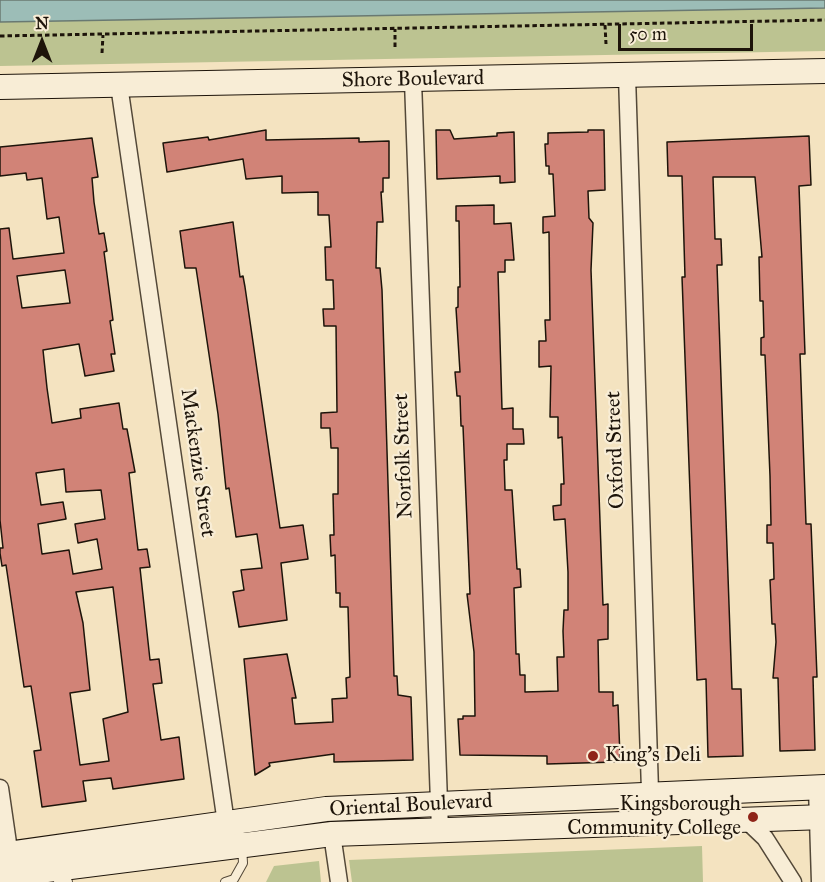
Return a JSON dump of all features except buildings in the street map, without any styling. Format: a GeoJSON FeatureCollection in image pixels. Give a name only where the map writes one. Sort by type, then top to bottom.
{"type":"FeatureCollection","features":[{"type":"Feature","properties":{"kind":"street","name":"Shore Boulevard"},"geometry":{"type":"LineString","coordinates":[[0,87],[413,81],[825,71]]}},
{"type":"Feature","properties":{"kind":"street","name":"Oxford Street"},"geometry":{"type":"LineString","coordinates":[[627,76],[651,822]]}},
{"type":"Feature","properties":{"kind":"street","name":"Norfolk Street"},"geometry":{"type":"LineString","coordinates":[[413,81],[440,830]]}},
{"type":"Feature","properties":{"kind":"street","name":"Mackenzie Street"},"geometry":{"type":"LineString","coordinates":[[119,84],[226,823],[242,844]]}},
{"type":"Feature","properties":{"kind":"street","name":"Oriental Boulevard"},"geometry":{"type":"LineString","coordinates":[[5,865],[226,823],[326,809],[439,806],[821,787]]}},
{"type":"Feature","properties":{"kind":"street"},"geometry":{"type":"LineString","coordinates":[[820,882],[821,787]]}},
{"type":"Feature","properties":{"kind":"street"},"geometry":{"type":"LineString","coordinates":[[0,788],[5,865]]}},
{"type":"Feature","properties":{"kind":"street","name":"Oriental Boulevard"},"geometry":{"type":"LineString","coordinates":[[5,865],[332,834],[821,817]]}},
{"type":"Feature","properties":{"kind":"street"},"geometry":{"type":"LineString","coordinates":[[745,819],[765,838],[794,882]]}},
{"type":"Feature","properties":{"kind":"street","name":"Oriental Boulevard"},"geometry":{"type":"LineString","coordinates":[[332,834],[339,882]]}},
{"type":"Feature","properties":{"kind":"lane"},"geometry":{"type":"LineString","coordinates":[[225,882],[234,879],[243,863],[242,844]]}},
{"type":"Feature","properties":{"kind":"lane"},"geometry":{"type":"LineString","coordinates":[[58,882],[68,882]]}},
{"type":"Feature","properties":{"kind":"path"},"geometry":{"type":"LineString","coordinates":[[0,36],[825,20]]}},
{"type":"Feature","properties":{"kind":"path"},"geometry":{"type":"LineString","coordinates":[[605,25],[606,44]]}},
{"type":"Feature","properties":{"kind":"path"},"geometry":{"type":"LineString","coordinates":[[395,29],[395,47]]}},
{"type":"Feature","properties":{"kind":"path"},"geometry":{"type":"LineString","coordinates":[[102,53],[103,35]]}},
{"type":"Feature","properties":{"kind":"green space"},"geometry":{"type":"Polygon","coordinates":[[[825,8],[825,51],[0,66],[0,22],[825,8]]]}},
{"type":"Feature","properties":{"kind":"green space"},"geometry":{"type":"Polygon","coordinates":[[[702,846],[703,882],[352,882],[349,860],[702,846]]]}},
{"type":"Feature","properties":{"kind":"green space"},"geometry":{"type":"Polygon","coordinates":[[[319,861],[321,882],[266,882],[274,866],[319,861]]]}},
{"type":"Feature","properties":{"kind":"water"},"geometry":{"type":"Polygon","coordinates":[[[0,0],[825,0],[825,8],[0,22],[0,0]]]}},
{"type":"Feature","properties":{"kind":"place","name":"King's Deli"},"geometry":{"type":"Point","coordinates":[593,756]}},
{"type":"Feature","properties":{"kind":"place","name":"Kingsborough Community College"},"geometry":{"type":"Point","coordinates":[753,817]}}]}
